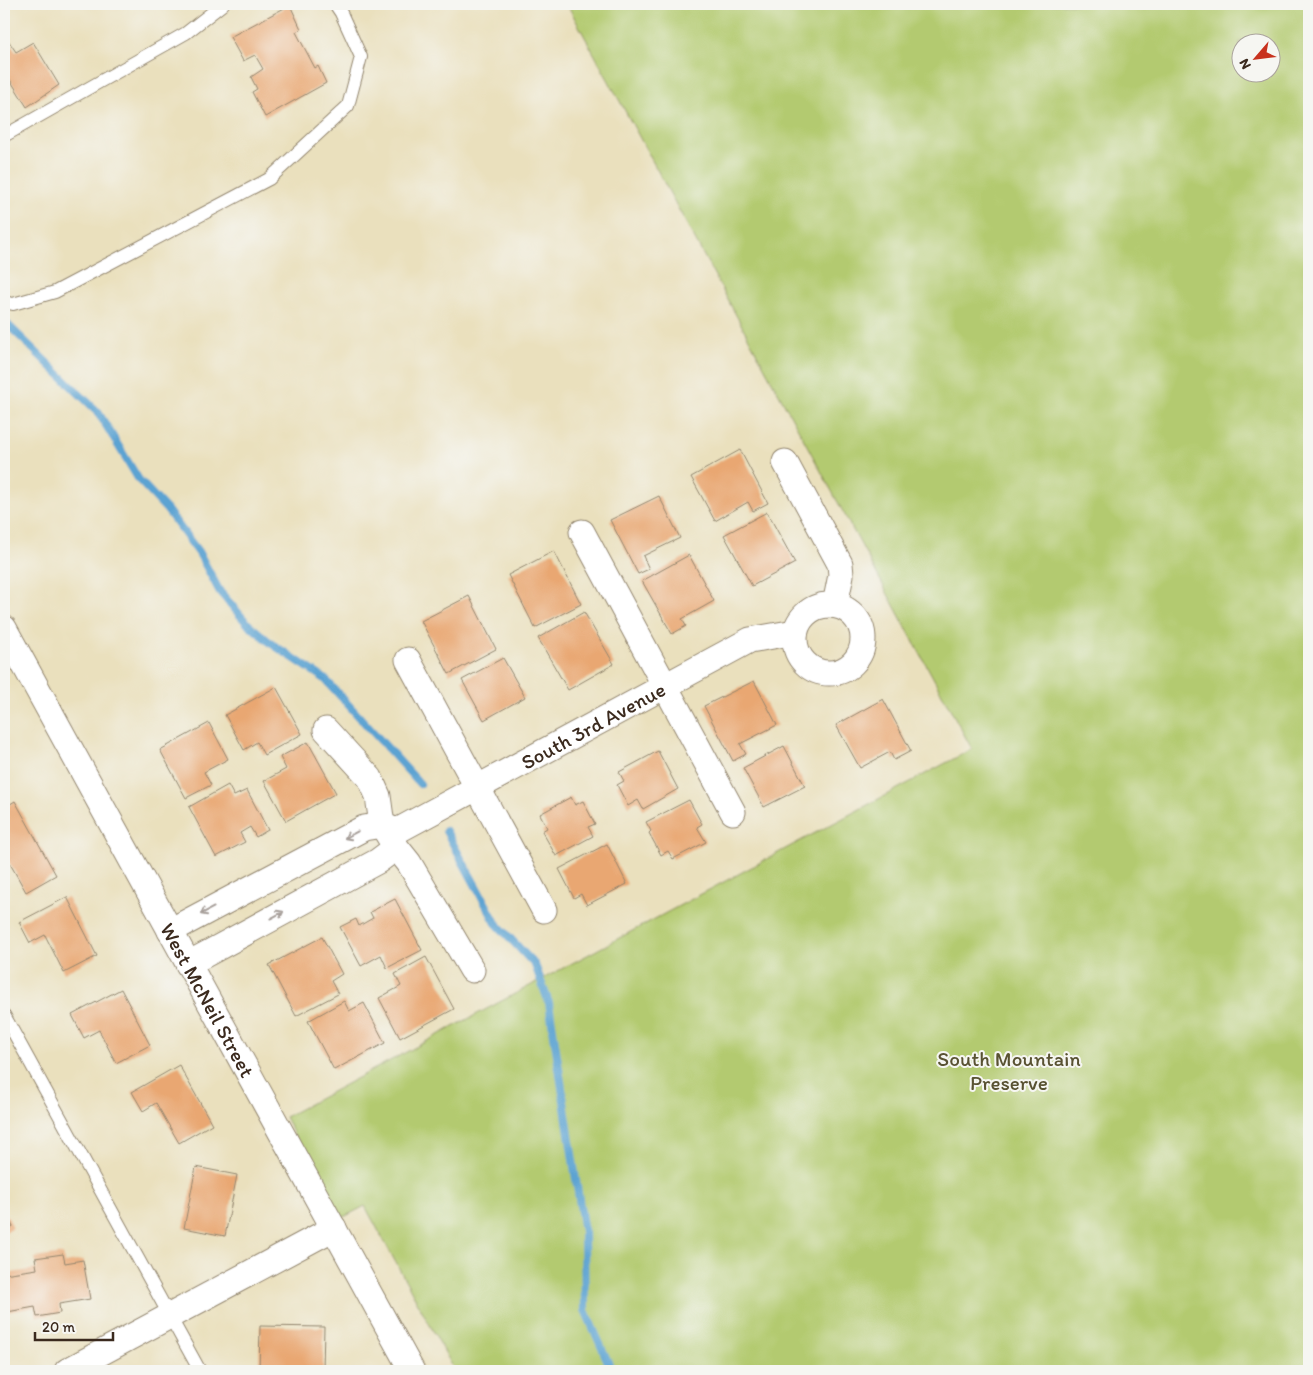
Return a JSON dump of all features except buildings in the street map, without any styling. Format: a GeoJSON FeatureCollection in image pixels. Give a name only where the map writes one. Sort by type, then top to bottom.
{"type":"FeatureCollection","features":[{"type":"Feature","properties":{"kind":"street"},"geometry":{"type":"LineString","coordinates":[[785,462],[840,564],[841,575],[835,605]]}},
{"type":"Feature","properties":{"kind":"street"},"geometry":{"type":"LineString","coordinates":[[582,532],[733,812]]}},
{"type":"Feature","properties":{"kind":"street"},"geometry":{"type":"LineString","coordinates":[[822,605],[835,605],[848,610],[857,620],[862,632],[862,646],[857,658],[848,668],[836,673],[822,673],[810,668],[800,658],[795,646],[795,632],[800,620],[809,610],[822,605]]}},
{"type":"Feature","properties":{"kind":"street","name":"West McNeil Street"},"geometry":{"type":"LineString","coordinates":[[4,628],[412,1371]]}},
{"type":"Feature","properties":{"kind":"street","name":"South 3rd Avenue"},"geometry":{"type":"LineString","coordinates":[[170,931],[364,828],[391,833],[478,788],[750,640],[795,632]]}},
{"type":"Feature","properties":{"kind":"street"},"geometry":{"type":"LineString","coordinates":[[408,660],[544,910]]}},
{"type":"Feature","properties":{"kind":"street"},"geometry":{"type":"LineString","coordinates":[[326,730],[370,778],[391,833],[472,970]]}},
{"type":"Feature","properties":{"kind":"street","name":"South 3rd Avenue"},"geometry":{"type":"LineString","coordinates":[[188,964],[378,861],[390,852],[391,833]]}},
{"type":"Feature","properties":{"kind":"street"},"geometry":{"type":"LineString","coordinates":[[67,1371],[334,1228]]}},
{"type":"Feature","properties":{"kind":"lane"},"geometry":{"type":"LineString","coordinates":[[4,136],[186,33],[224,4]]}},
{"type":"Feature","properties":{"kind":"lane"},"geometry":{"type":"LineString","coordinates":[[4,302],[13,304],[55,292],[269,179],[348,106],[361,57],[342,13],[335,4]]}},
{"type":"Feature","properties":{"kind":"lane"},"geometry":{"type":"LineString","coordinates":[[4,1015],[200,1371]]}},
{"type":"Feature","properties":{"kind":"green space","name":"South Mountain Preserve"},"geometry":{"type":"Polygon","coordinates":[[[567,4],[1309,4],[1309,1371],[455,1371],[365,1206],[338,1220],[285,1117],[972,749],[567,4]]]}},
{"type":"Feature","properties":{"kind":"waterway"},"geometry":{"type":"LineString","coordinates":[[4,321],[98,412],[139,480],[167,510],[199,553],[220,592],[247,623],[272,644],[325,679],[420,784]]}},
{"type":"Feature","properties":{"kind":"waterway"},"geometry":{"type":"LineString","coordinates":[[446,831],[496,923],[535,965],[549,1003],[584,1232],[585,1310],[612,1371]]}}]}
